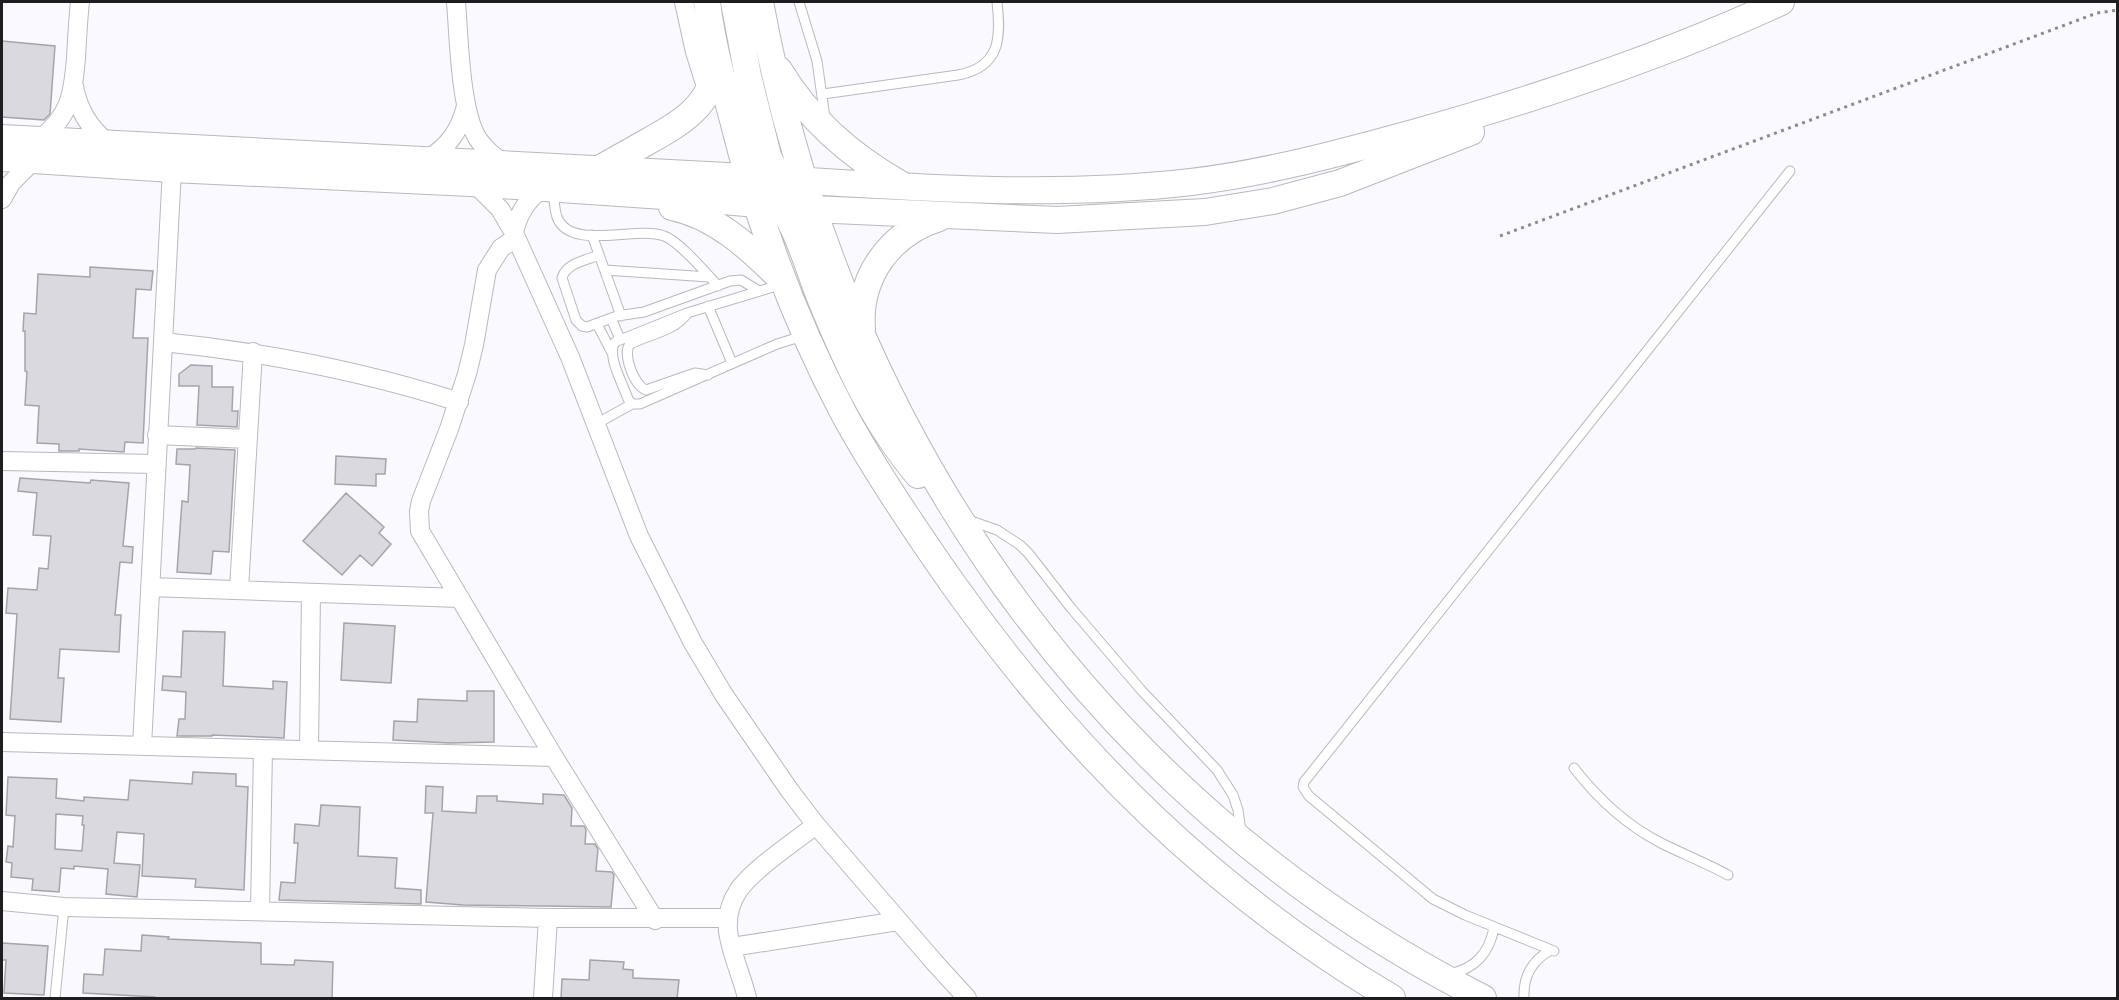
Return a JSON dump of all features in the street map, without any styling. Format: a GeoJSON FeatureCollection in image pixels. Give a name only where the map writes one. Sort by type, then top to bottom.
{"type":"FeatureCollection","features":[{"type":"Feature","properties":{"kind":"street"},"geometry":{"type":"LineString","coordinates":[[2,199],[11,183],[63,116],[68,106],[74,84],[80,2]]}},
{"type":"Feature","properties":{"kind":"street"},"geometry":{"type":"LineString","coordinates":[[456,2],[468,118],[479,140],[495,158],[505,164]]}},
{"type":"Feature","properties":{"kind":"street"},"geometry":{"type":"LineString","coordinates":[[684,2],[708,93]]}},
{"type":"Feature","properties":{"kind":"street"},"geometry":{"type":"LineString","coordinates":[[707,2],[716,56],[748,177],[785,283],[845,415],[903,511],[993,639],[1065,725],[1143,809],[1212,872],[1285,929],[1392,999]]}},
{"type":"Feature","properties":{"kind":"street"},"geometry":{"type":"LineString","coordinates":[[735,2],[748,76],[765,144],[773,168],[791,180]]}},
{"type":"Feature","properties":{"kind":"street"},"geometry":{"type":"LineString","coordinates":[[760,2],[791,180],[800,201],[812,209],[863,341],[902,421],[959,519],[1024,614],[1078,682],[1140,748],[1241,840],[1346,919],[1439,976],[1483,999]]}},
{"type":"Feature","properties":{"kind":"street"},"geometry":{"type":"LineString","coordinates":[[2,158],[37,150],[108,143],[905,187],[1025,190],[1114,189],[1227,177],[1381,142],[1502,108],[1600,76],[1679,47],[1781,2]]}},
{"type":"Feature","properties":{"kind":"street"},"geometry":{"type":"LineString","coordinates":[[769,51],[794,93],[826,130],[861,160],[905,187]]}},
{"type":"Feature","properties":{"kind":"street"},"geometry":{"type":"LineString","coordinates":[[599,170],[684,121],[701,104],[708,93],[714,75],[716,56]]}},
{"type":"Feature","properties":{"kind":"street"},"geometry":{"type":"LineString","coordinates":[[2,138],[37,150],[172,169],[470,183],[812,209],[1058,220],[1107,219],[1205,212],[1273,201],[1340,183],[1539,105],[1600,76]]}},
{"type":"Feature","properties":{"kind":"street"},"geometry":{"type":"LineString","coordinates":[[74,84],[84,118],[108,143]]}},
{"type":"Feature","properties":{"kind":"street"},"geometry":{"type":"LineString","coordinates":[[428,159],[446,146],[453,137],[466,106]]}},
{"type":"Feature","properties":{"kind":"street"},"geometry":{"type":"LineString","coordinates":[[142,746],[172,169]]}},
{"type":"Feature","properties":{"kind":"street"},"geometry":{"type":"LineString","coordinates":[[748,177],[771,192],[782,207],[843,353],[863,394],[913,470],[959,519]]}},
{"type":"Feature","properties":{"kind":"street"},"geometry":{"type":"LineString","coordinates":[[470,183],[500,209],[515,236],[570,357],[639,536],[693,643],[758,745],[816,825],[967,999]]}},
{"type":"Feature","properties":{"kind":"street"},"geometry":{"type":"LineString","coordinates":[[548,188],[526,202],[520,212],[515,236],[501,248],[487,270],[474,345],[459,402],[418,511],[420,531],[554,757],[655,920]]}},
{"type":"Feature","properties":{"kind":"street"},"geometry":{"type":"LineString","coordinates":[[632,194],[692,213],[716,224],[737,239],[785,283]]}},
{"type":"Feature","properties":{"kind":"street"},"geometry":{"type":"LineString","coordinates":[[863,341],[864,296],[879,260],[903,235],[922,224],[944,216]]}},
{"type":"Feature","properties":{"kind":"street"},"geometry":{"type":"LineString","coordinates":[[163,342],[253,352],[357,373],[459,402]]}},
{"type":"Feature","properties":{"kind":"street"},"geometry":{"type":"LineString","coordinates":[[238,589],[253,352]]}},
{"type":"Feature","properties":{"kind":"street"},"geometry":{"type":"LineString","coordinates":[[157,435],[248,439]]}},
{"type":"Feature","properties":{"kind":"street"},"geometry":{"type":"LineString","coordinates":[[2,460],[156,464]]}},
{"type":"Feature","properties":{"kind":"street"},"geometry":{"type":"LineString","coordinates":[[150,587],[460,598]]}},
{"type":"Feature","properties":{"kind":"street"},"geometry":{"type":"LineString","coordinates":[[309,750],[311,593]]}},
{"type":"Feature","properties":{"kind":"street"},"geometry":{"type":"LineString","coordinates":[[2,742],[554,757]]}},
{"type":"Feature","properties":{"kind":"street"},"geometry":{"type":"LineString","coordinates":[[260,911],[263,749]]}},
{"type":"Feature","properties":{"kind":"street"},"geometry":{"type":"LineString","coordinates":[[747,999],[728,928],[733,900],[744,884],[816,825]]}},
{"type":"Feature","properties":{"kind":"street"},"geometry":{"type":"LineString","coordinates":[[2,901],[64,907],[655,920],[728,918]]}},
{"type":"Feature","properties":{"kind":"street"},"geometry":{"type":"LineString","coordinates":[[543,999],[548,918]]}},
{"type":"Feature","properties":{"kind":"street"},"geometry":{"type":"LineString","coordinates":[[732,947],[898,921]]}},
{"type":"Feature","properties":{"kind":"lane"},"geometry":{"type":"LineString","coordinates":[[799,2],[817,61],[826,130]]}},
{"type":"Feature","properties":{"kind":"lane"},"geometry":{"type":"LineString","coordinates":[[823,94],[958,75],[975,70],[989,59],[998,43],[997,2]]}},
{"type":"Feature","properties":{"kind":"lane"},"geometry":{"type":"LineString","coordinates":[[1524,999],[1524,987],[1529,971],[1536,961],[1552,950],[1444,906],[1422,891],[1309,796],[1303,787],[1304,782],[1790,171]]}},
{"type":"Feature","properties":{"kind":"lane"},"geometry":{"type":"LineString","coordinates":[[548,188],[560,223],[572,233],[664,236],[675,243],[718,286]]}},
{"type":"Feature","properties":{"kind":"lane"},"geometry":{"type":"LineString","coordinates":[[592,235],[621,316]]}},
{"type":"Feature","properties":{"kind":"lane"},"geometry":{"type":"LineString","coordinates":[[599,255],[570,267],[563,273],[562,278],[578,323],[587,327],[610,318],[644,312],[741,280],[759,291]]}},
{"type":"Feature","properties":{"kind":"lane"},"geometry":{"type":"LineString","coordinates":[[605,270],[709,276]]}},
{"type":"Feature","properties":{"kind":"lane"},"geometry":{"type":"LineString","coordinates":[[611,351],[612,346],[620,339],[687,313],[785,283]]}},
{"type":"Feature","properties":{"kind":"lane"},"geometry":{"type":"LineString","coordinates":[[708,306],[732,363]]}},
{"type":"Feature","properties":{"kind":"lane"},"geometry":{"type":"LineString","coordinates":[[687,313],[678,324],[630,344],[627,347],[626,356],[637,383],[646,390],[695,373],[708,375]]}},
{"type":"Feature","properties":{"kind":"lane"},"geometry":{"type":"LineString","coordinates":[[610,318],[620,339]]}},
{"type":"Feature","properties":{"kind":"lane"},"geometry":{"type":"LineString","coordinates":[[597,324],[611,351],[628,399],[632,404]]}},
{"type":"Feature","properties":{"kind":"lane"},"geometry":{"type":"LineString","coordinates":[[596,424],[632,404],[640,404],[777,344],[807,335]]}},
{"type":"Feature","properties":{"kind":"lane"},"geometry":{"type":"LineString","coordinates":[[959,519],[997,530],[1029,554],[1120,667],[1226,782],[1238,810],[1241,840]]}},
{"type":"Feature","properties":{"kind":"lane"},"geometry":{"type":"LineString","coordinates":[[1574,768],[1598,796],[1628,822],[1659,842],[1728,875]]}},
{"type":"Feature","properties":{"kind":"lane"},"geometry":{"type":"LineString","coordinates":[[55,999],[64,907]]}},
{"type":"Feature","properties":{"kind":"lane"},"geometry":{"type":"LineString","coordinates":[[1439,976],[1461,971],[1476,963],[1489,947],[1494,928]]}},
{"type":"Feature","properties":{"kind":"path"},"geometry":{"type":"LineString","coordinates":[[1500,236],[2097,13],[2118,9]]}},
{"type":"Feature","properties":{"kind":"building"},"geometry":{"type":"Polygon","coordinates":[[[2,41],[55,46],[50,114],[44,120],[2,117],[2,41]]]}},
{"type":"Feature","properties":{"kind":"building"},"geometry":{"type":"Polygon","coordinates":[[[90,267],[153,271],[151,290],[136,289],[133,338],[148,338],[143,443],[125,442],[124,452],[79,449],[79,451],[59,451],[59,444],[37,443],[39,406],[25,405],[27,372],[25,371],[24,313],[36,314],[38,274],[90,277],[90,267]]]}},
{"type":"Feature","properties":{"kind":"building"},"geometry":{"type":"Polygon","coordinates":[[[191,365],[212,366],[212,387],[233,387],[232,411],[238,411],[237,427],[197,425],[199,386],[179,386],[179,374],[191,365]]]}},
{"type":"Feature","properties":{"kind":"building"},"geometry":{"type":"Polygon","coordinates":[[[177,449],[235,450],[229,552],[213,551],[211,574],[177,572],[182,501],[188,502],[190,465],[176,464],[177,449]]]}},
{"type":"Feature","properties":{"kind":"building"},"geometry":{"type":"Polygon","coordinates":[[[336,456],[386,459],[385,474],[376,474],[376,486],[335,484],[336,456]]]}},
{"type":"Feature","properties":{"kind":"building"},"geometry":{"type":"Polygon","coordinates":[[[20,478],[129,483],[123,546],[133,547],[132,563],[120,562],[115,615],[121,615],[119,652],[60,649],[58,678],[64,678],[61,722],[10,719],[17,614],[6,613],[8,588],[37,590],[39,568],[48,569],[51,536],[33,535],[37,493],[18,491],[20,478]]]}},
{"type":"Feature","properties":{"kind":"building"},"geometry":{"type":"Polygon","coordinates":[[[346,493],[384,527],[379,533],[391,544],[372,566],[360,555],[342,575],[303,541],[346,493]]]}},
{"type":"Feature","properties":{"kind":"building"},"geometry":{"type":"Polygon","coordinates":[[[344,623],[395,626],[391,683],[341,680],[344,623]]]}},
{"type":"Feature","properties":{"kind":"building"},"geometry":{"type":"Polygon","coordinates":[[[183,631],[225,632],[223,686],[273,689],[273,681],[287,682],[284,738],[177,736],[179,719],[185,719],[186,692],[162,690],[163,676],[181,677],[183,631]]]}},
{"type":"Feature","properties":{"kind":"building"},"geometry":{"type":"Polygon","coordinates":[[[467,691],[494,691],[494,742],[449,743],[393,740],[394,721],[417,722],[418,699],[467,701],[467,691]]]}},
{"type":"Feature","properties":{"kind":"building"},"geometry":{"type":"Polygon","coordinates":[[[193,772],[236,774],[236,786],[248,787],[244,890],[195,887],[196,879],[142,876],[144,834],[117,832],[114,863],[140,865],[137,897],[106,894],[108,869],[74,866],[74,869],[61,868],[59,892],[32,890],[33,879],[11,877],[12,863],[6,862],[8,846],[13,847],[15,816],[6,815],[8,777],[57,779],[56,798],[84,801],[84,797],[128,800],[130,780],[192,784],[193,772]],[[56,814],[55,849],[82,851],[83,816],[56,814]]]}},
{"type":"Feature","properties":{"kind":"building"},"geometry":{"type":"Polygon","coordinates":[[[426,786],[443,787],[442,811],[476,813],[477,796],[497,796],[497,801],[543,804],[543,794],[564,795],[572,808],[571,826],[584,826],[585,844],[595,844],[598,849],[596,871],[612,872],[614,875],[611,907],[463,905],[426,902],[433,813],[425,813],[426,786]]]}},
{"type":"Feature","properties":{"kind":"building"},"geometry":{"type":"Polygon","coordinates":[[[321,805],[360,807],[358,856],[397,858],[395,888],[421,890],[421,904],[279,900],[281,882],[295,883],[298,843],[294,843],[295,824],[319,826],[321,805]]]}},
{"type":"Feature","properties":{"kind":"building"},"geometry":{"type":"Polygon","coordinates":[[[142,935],[169,937],[168,939],[261,943],[261,964],[294,965],[295,960],[333,962],[332,999],[155,999],[155,997],[83,993],[84,974],[103,975],[105,949],[141,951],[142,935]]]}},
{"type":"Feature","properties":{"kind":"building"},"geometry":{"type":"Polygon","coordinates":[[[2,943],[48,946],[44,995],[4,993],[6,960],[2,960],[2,943]]]}},
{"type":"Feature","properties":{"kind":"building"},"geometry":{"type":"Polygon","coordinates":[[[590,960],[624,962],[623,969],[633,970],[633,978],[679,980],[677,999],[561,999],[562,979],[589,980],[590,960]]]}}]}
